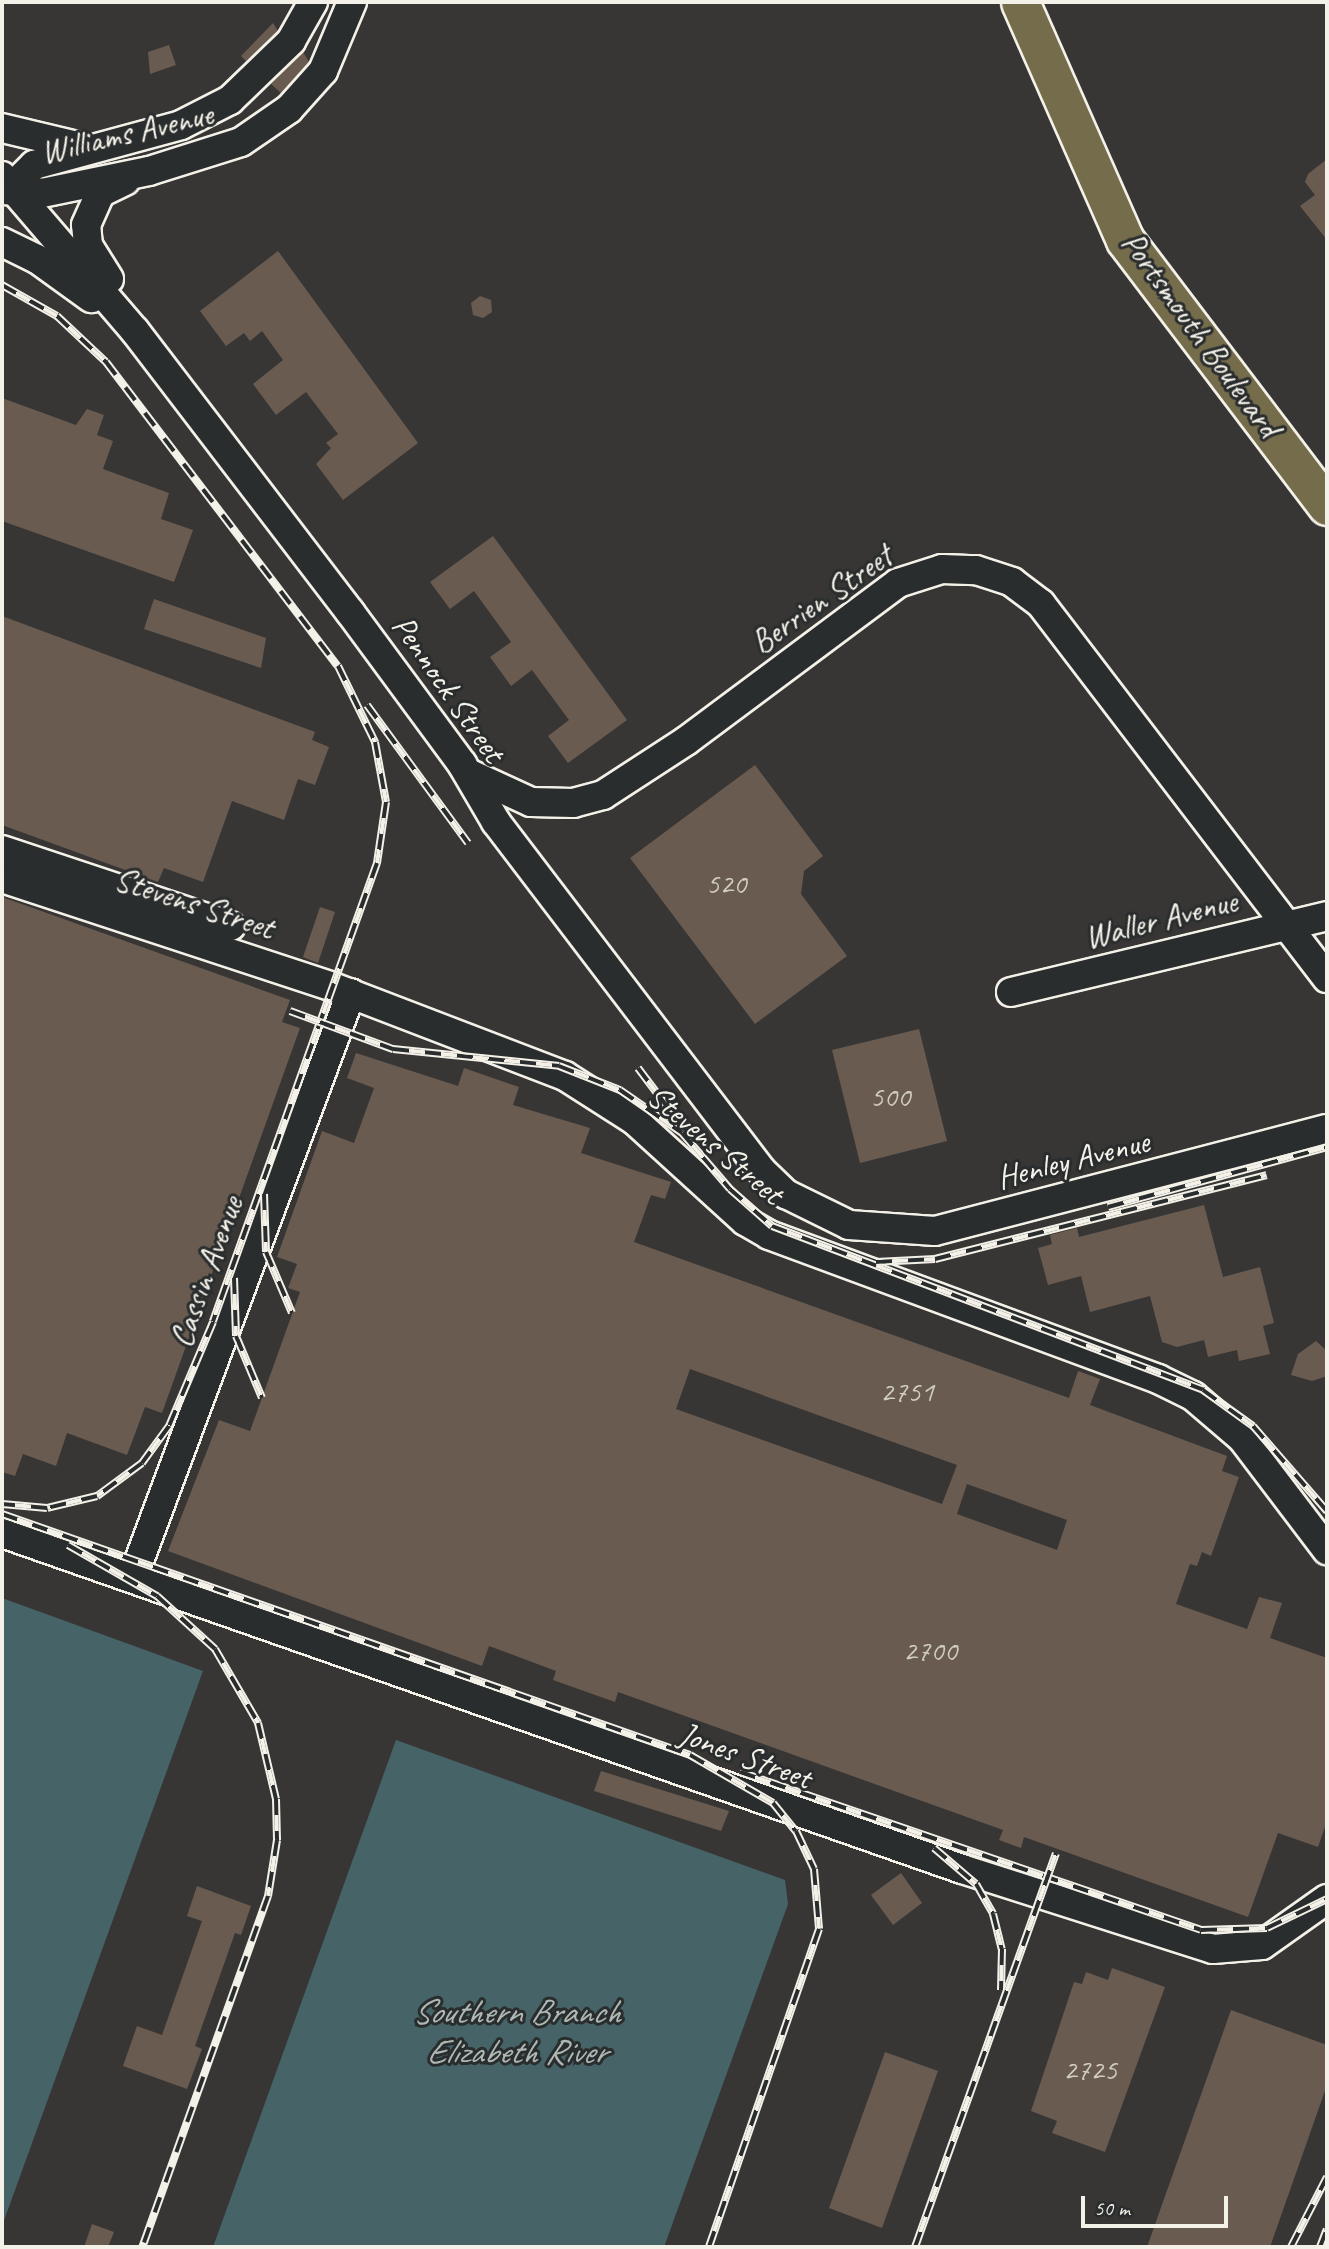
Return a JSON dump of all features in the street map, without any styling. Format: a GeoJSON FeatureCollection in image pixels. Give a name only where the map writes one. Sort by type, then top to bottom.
{"type":"FeatureCollection","features":[{"type":"Feature","properties":{"kind":"main road","name":"Portsmouth Boulevard"},"geometry":{"type":"LineString","coordinates":[[1020,2],[1125,240],[1327,506]]}},
{"type":"Feature","properties":{"kind":"street","name":"Williams Avenue"},"geometry":{"type":"LineString","coordinates":[[5,185],[34,165],[95,146],[181,125],[230,100],[291,41],[313,2]]}},
{"type":"Feature","properties":{"kind":"street","name":"Williams Avenue"},"geometry":{"type":"LineString","coordinates":[[5,185],[42,193],[149,171],[217,152],[276,120],[323,71],[352,2]]}},
{"type":"Feature","properties":{"kind":"street"},"geometry":{"type":"LineString","coordinates":[[2,128],[55,144],[95,146]]}},
{"type":"Feature","properties":{"kind":"street"},"geometry":{"type":"LineString","coordinates":[[135,331],[93,257],[86,225],[100,193],[149,171]]}},
{"type":"Feature","properties":{"kind":"street","name":"Pennock Street"},"geometry":{"type":"LineString","coordinates":[[5,185],[135,331],[461,764],[496,822],[761,1170],[786,1194],[833,1219]]}},
{"type":"Feature","properties":{"kind":"street"},"geometry":{"type":"LineString","coordinates":[[2,242],[37,259],[135,331]]}},
{"type":"Feature","properties":{"kind":"street","name":"Berrien Street"},"geometry":{"type":"LineString","coordinates":[[461,764],[484,784],[531,802],[573,803],[603,795],[686,741],[898,583],[942,569],[976,570],[1012,582],[1041,604],[1327,978]]}},
{"type":"Feature","properties":{"kind":"street","name":"Stevens Street"},"geometry":{"type":"LineString","coordinates":[[2,850],[230,926]]}},
{"type":"Feature","properties":{"kind":"street","name":"Stevens Street"},"geometry":{"type":"LineString","coordinates":[[2,878],[351,993],[532,1062],[598,1095],[769,1236],[1158,1378],[1193,1396],[1242,1438],[1327,1550]]}},
{"type":"Feature","properties":{"kind":"street","name":"Waller Avenue"},"geometry":{"type":"LineString","coordinates":[[1011,992],[1327,916]]}},
{"type":"Feature","properties":{"kind":"street","name":"Cassin Avenue"},"geometry":{"type":"LineString","coordinates":[[133,1577],[351,993]]}},
{"type":"Feature","properties":{"kind":"street","name":"Henley Avenue"},"geometry":{"type":"LineString","coordinates":[[833,1219],[870,1229],[935,1231],[1327,1129]]}},
{"type":"Feature","properties":{"kind":"street","name":"Jones Street"},"geometry":{"type":"LineString","coordinates":[[2,1533],[936,1860],[1213,1950],[1262,1945],[1327,1899]]}},
{"type":"Feature","properties":{"kind":"water"},"geometry":{"type":"Polygon","coordinates":[[[2,1598],[203,1671],[2,2226],[2,1598]]]}},
{"type":"Feature","properties":{"kind":"water","name":"Southern Branch Elizabeth River"},"geometry":{"type":"Polygon","coordinates":[[[396,1740],[785,1880],[788,1904],[664,2247],[213,2247],[396,1740]]]}},
{"type":"Feature","properties":{"kind":"building"},"geometry":{"type":"Polygon","coordinates":[[[273,23],[278,31],[246,61],[241,56],[273,23]]]}},
{"type":"Feature","properties":{"kind":"building"},"geometry":{"type":"Polygon","coordinates":[[[169,45],[176,65],[150,74],[148,52],[169,45]]]}},
{"type":"Feature","properties":{"kind":"building"},"geometry":{"type":"Polygon","coordinates":[[[303,52],[309,62],[281,93],[271,84],[303,52]]]}},
{"type":"Feature","properties":{"kind":"building"},"geometry":{"type":"Polygon","coordinates":[[[1327,159],[1327,240],[1300,206],[1315,195],[1305,182],[1308,174],[1327,159]]]}},
{"type":"Feature","properties":{"kind":"building"},"geometry":{"type":"Polygon","coordinates":[[[278,251],[418,443],[343,500],[316,464],[331,448],[326,443],[338,434],[306,392],[276,415],[253,384],[283,360],[262,331],[250,341],[244,333],[226,346],[200,311],[278,251]]]}},
{"type":"Feature","properties":{"kind":"building"},"geometry":{"type":"Polygon","coordinates":[[[480,296],[491,300],[492,312],[483,318],[473,315],[471,303],[480,296]]]}},
{"type":"Feature","properties":{"kind":"building"},"geometry":{"type":"Polygon","coordinates":[[[2,398],[76,425],[87,409],[104,415],[97,435],[113,441],[103,469],[169,493],[161,519],[193,530],[174,582],[2,521],[2,398]]]}},
{"type":"Feature","properties":{"kind":"building"},"geometry":{"type":"Polygon","coordinates":[[[493,536],[627,720],[568,763],[548,736],[569,720],[532,670],[511,686],[490,657],[511,642],[474,591],[450,609],[430,582],[493,536]]]}},
{"type":"Feature","properties":{"kind":"building"},"geometry":{"type":"Polygon","coordinates":[[[154,599],[266,638],[261,668],[144,629],[154,599]]]}},
{"type":"Feature","properties":{"kind":"building"},"geometry":{"type":"Polygon","coordinates":[[[2,616],[315,732],[312,740],[329,747],[315,785],[298,779],[284,820],[232,801],[203,882],[164,868],[158,882],[2,825],[2,616]]]}},
{"type":"Feature","properties":{"kind":"building"},"geometry":{"type":"Polygon","coordinates":[[[755,765],[823,856],[804,871],[801,894],[847,956],[755,1024],[630,858],[755,765]]]}},
{"type":"Feature","properties":{"kind":"building"},"geometry":{"type":"Polygon","coordinates":[[[2,897],[290,1000],[282,1022],[300,1028],[162,1413],[145,1407],[127,1455],[67,1433],[56,1466],[23,1454],[15,1476],[2,1472],[2,897]]]}},
{"type":"Feature","properties":{"kind":"building"},"geometry":{"type":"Polygon","coordinates":[[[320,907],[335,912],[318,963],[303,957],[320,907]]]}},
{"type":"Feature","properties":{"kind":"building"},"geometry":{"type":"Polygon","coordinates":[[[919,1029],[947,1141],[860,1163],[832,1050],[919,1029]]]}},
{"type":"Feature","properties":{"kind":"building"},"geometry":{"type":"Polygon","coordinates":[[[356,1053],[458,1086],[464,1068],[519,1087],[513,1105],[590,1128],[581,1153],[671,1182],[665,1199],[651,1195],[634,1242],[1069,1398],[1078,1371],[1100,1379],[1090,1405],[1227,1456],[1222,1471],[1239,1477],[1211,1556],[1202,1552],[1197,1566],[1190,1564],[1176,1604],[1247,1629],[1259,1597],[1282,1603],[1270,1638],[1327,1658],[1327,1821],[1318,1847],[1278,1833],[1248,1917],[1024,1837],[1021,1848],[999,1840],[1003,1830],[618,1692],[615,1702],[553,1680],[556,1671],[489,1646],[482,1666],[168,1551],[219,1420],[250,1431],[300,1292],[288,1288],[297,1264],[277,1257],[322,1131],[354,1143],[374,1088],[347,1078],[356,1053]],[[690,1369],[676,1409],[942,1504],[957,1465],[690,1369]],[[967,1484],[957,1514],[1057,1550],[1067,1520],[967,1484]]]}},
{"type":"Feature","properties":{"kind":"building"},"geometry":{"type":"Polygon","coordinates":[[[1204,1205],[1223,1277],[1260,1267],[1274,1323],[1263,1326],[1270,1354],[1239,1361],[1237,1350],[1208,1357],[1204,1340],[1177,1347],[1162,1342],[1150,1296],[1090,1312],[1081,1276],[1048,1285],[1038,1248],[1052,1244],[1050,1235],[1077,1228],[1079,1237],[1204,1205]]]}},
{"type":"Feature","properties":{"kind":"building"},"geometry":{"type":"Polygon","coordinates":[[[1316,1341],[1327,1351],[1327,1376],[1312,1381],[1291,1375],[1298,1354],[1316,1341]]]}},
{"type":"Feature","properties":{"kind":"building"},"geometry":{"type":"Polygon","coordinates":[[[601,1771],[729,1811],[721,1831],[594,1791],[601,1771]]]}},
{"type":"Feature","properties":{"kind":"building"},"geometry":{"type":"Polygon","coordinates":[[[901,1873],[922,1903],[893,1925],[871,1895],[901,1873]]]}},
{"type":"Feature","properties":{"kind":"building"},"geometry":{"type":"Polygon","coordinates":[[[197,1886],[251,1906],[241,1935],[235,1933],[195,2046],[202,2049],[187,2089],[123,2066],[137,2026],[162,2035],[202,1921],[187,1916],[197,1886]]]}},
{"type":"Feature","properties":{"kind":"building"},"geometry":{"type":"Polygon","coordinates":[[[1112,1968],[1165,1987],[1105,2152],[1052,2133],[1057,2121],[1031,2111],[1074,1982],[1082,1984],[1086,1972],[1108,1980],[1112,1968]]]}},
{"type":"Feature","properties":{"kind":"building"},"geometry":{"type":"Polygon","coordinates":[[[1231,2010],[1327,2045],[1327,2085],[1270,2247],[1147,2247],[1231,2010]]]}},
{"type":"Feature","properties":{"kind":"building"},"geometry":{"type":"Polygon","coordinates":[[[885,2052],[938,2071],[882,2228],[829,2208],[885,2052]]]}},
{"type":"Feature","properties":{"kind":"building"},"geometry":{"type":"Polygon","coordinates":[[[92,2224],[114,2232],[108,2247],[84,2247],[92,2224]]]}},
{"type":"Feature","properties":{"kind":"railway"},"geometry":{"type":"LineString","coordinates":[[2,285],[57,316],[106,362],[338,666],[375,742],[386,802],[377,863],[213,1322],[169,1426],[142,1463],[97,1496],[47,1508],[2,1504]]}},
{"type":"Feature","properties":{"kind":"railway"},"geometry":{"type":"LineString","coordinates":[[367,705],[468,843]]}},
{"type":"Feature","properties":{"kind":"railway"},"geometry":{"type":"LineString","coordinates":[[290,1011],[393,1049],[559,1066],[620,1090],[682,1133],[730,1189],[772,1226],[1203,1390],[1253,1426],[1327,1511]]}},
{"type":"Feature","properties":{"kind":"railway"},"geometry":{"type":"LineString","coordinates":[[638,1068],[681,1125]]}},
{"type":"Feature","properties":{"kind":"railway"},"geometry":{"type":"LineString","coordinates":[[1108,1207],[1327,1147]]}},
{"type":"Feature","properties":{"kind":"railway"},"geometry":{"type":"LineString","coordinates":[[876,1262],[935,1259],[1267,1175]]}},
{"type":"Feature","properties":{"kind":"railway"},"geometry":{"type":"LineString","coordinates":[[264,1194],[266,1252],[292,1313]]}},
{"type":"Feature","properties":{"kind":"railway"},"geometry":{"type":"LineString","coordinates":[[234,1278],[236,1336],[262,1398]]}},
{"type":"Feature","properties":{"kind":"railway"},"geometry":{"type":"LineString","coordinates":[[2,1514],[690,1755],[773,1803],[796,1831],[814,1869],[819,1929],[709,2247]]}},
{"type":"Feature","properties":{"kind":"railway"},"geometry":{"type":"LineString","coordinates":[[68,1545],[157,1596],[215,1649],[258,1723],[276,1799],[277,1840],[268,1896],[142,2247]]}},
{"type":"Feature","properties":{"kind":"railway"},"geometry":{"type":"LineString","coordinates":[[740,1772],[1201,1930],[1267,1928],[1327,1899]]}},
{"type":"Feature","properties":{"kind":"railway"},"geometry":{"type":"LineString","coordinates":[[934,1848],[976,1884],[993,1914],[1002,1949],[1001,1990]]}},
{"type":"Feature","properties":{"kind":"railway"},"geometry":{"type":"LineString","coordinates":[[915,2247],[1056,1853]]}},
{"type":"Feature","properties":{"kind":"railway"},"geometry":{"type":"LineString","coordinates":[[1291,2247],[1327,2177]]}},
{"type":"Feature","properties":{"kind":"railway"},"geometry":{"type":"LineString","coordinates":[[1320,2247],[1327,2229]]}}]}
